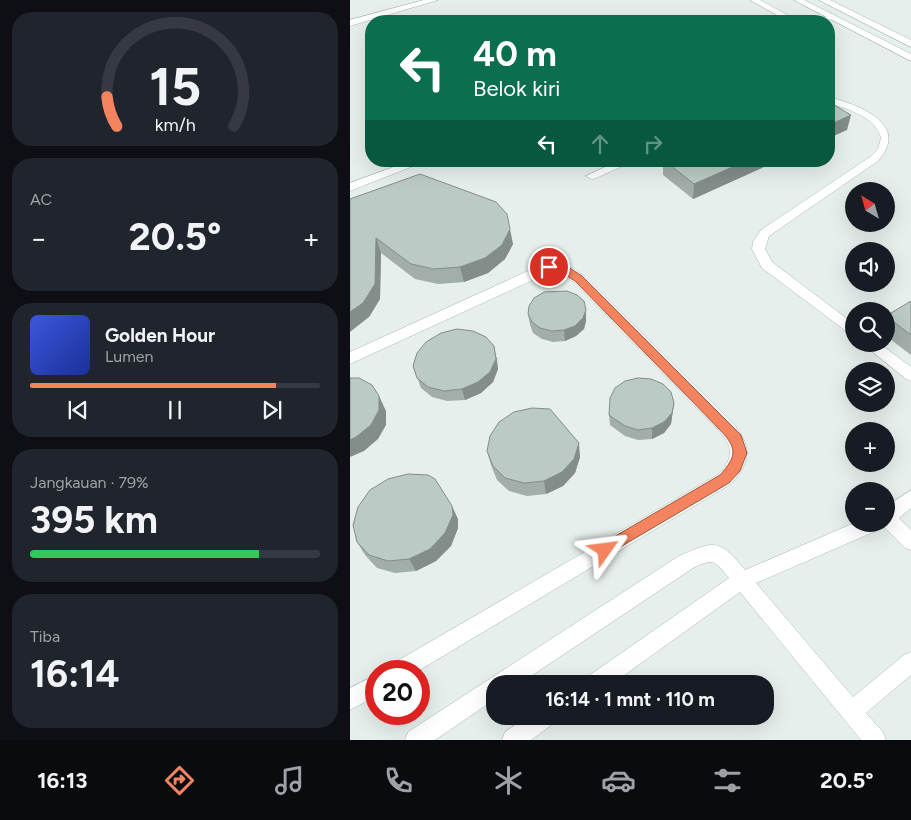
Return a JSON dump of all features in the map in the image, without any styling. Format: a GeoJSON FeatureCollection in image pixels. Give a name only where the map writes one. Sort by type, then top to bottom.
{"type":"FeatureCollection","features":[{"type":"Feature","properties":{"kind":"street"},"geometry":{"type":"LineString","coordinates":[[379,15],[434,0]]}},
{"type":"Feature","properties":{"kind":"street"},"geometry":{"type":"LineString","coordinates":[[754,0],[783,15]]}},
{"type":"Feature","properties":{"kind":"street"},"geometry":{"type":"LineString","coordinates":[[798,0],[828,15]]}},
{"type":"Feature","properties":{"kind":"street"},"geometry":{"type":"LineString","coordinates":[[814,8],[828,1],[911,44]]}},
{"type":"Feature","properties":{"kind":"street"},"geometry":{"type":"LineString","coordinates":[[350,23],[365,19]]}},
{"type":"Feature","properties":{"kind":"street"},"geometry":{"type":"LineString","coordinates":[[835,19],[911,58]]}},
{"type":"Feature","properties":{"kind":"street"},"geometry":{"type":"LineString","coordinates":[[835,102],[868,115],[882,126],[886,136],[885,147],[874,159],[765,233],[758,242],[758,253],[767,265],[845,325]]}},
{"type":"Feature","properties":{"kind":"street"},"geometry":{"type":"LineString","coordinates":[[350,187],[405,167]]}},
{"type":"Feature","properties":{"kind":"street"},"geometry":{"type":"LineString","coordinates":[[592,176],[614,167]]}},
{"type":"Feature","properties":{"kind":"street"},"geometry":{"type":"LineString","coordinates":[[350,358],[544,269],[558,268],[572,273],[579,279],[719,420],[736,439],[741,453],[735,467],[725,479],[418,660]]}},
{"type":"Feature","properties":{"kind":"street"},"geometry":{"type":"LineString","coordinates":[[881,352],[911,375]]}},
{"type":"Feature","properties":{"kind":"street"},"geometry":{"type":"LineString","coordinates":[[895,511],[911,498]]}},
{"type":"Feature","properties":{"kind":"street"},"geometry":{"type":"LineString","coordinates":[[895,527],[911,542]]}},
{"type":"Feature","properties":{"kind":"street"},"geometry":{"type":"LineString","coordinates":[[607,675],[742,580],[853,532]]}},
{"type":"Feature","properties":{"kind":"street"},"geometry":{"type":"LineString","coordinates":[[514,675],[686,562],[708,552],[721,555],[875,740]]}},
{"type":"Feature","properties":{"kind":"street"},"geometry":{"type":"LineString","coordinates":[[852,712],[911,662]]}},
{"type":"Feature","properties":{"kind":"street"},"geometry":{"type":"LineString","coordinates":[[350,700],[365,691]]}},
{"type":"Feature","properties":{"kind":"street"},"geometry":{"type":"LineString","coordinates":[[416,740],[486,693]]}},
{"type":"Feature","properties":{"kind":"street"},"geometry":{"type":"LineString","coordinates":[[513,740],[534,725]]}},
{"type":"Feature","properties":{"kind":"building"},"geometry":{"type":"Polygon","coordinates":[[[835,106],[851,115],[835,122],[835,106]]]}},
{"type":"Feature","properties":{"kind":"building"},"geometry":{"type":"Polygon","coordinates":[[[673,167],[732,167],[694,184],[673,167]]]}},
{"type":"Feature","properties":{"kind":"building"},"geometry":{"type":"Polygon","coordinates":[[[420,174],[496,202],[507,214],[510,229],[502,245],[485,258],[460,267],[434,269],[411,264],[376,238],[375,284],[363,303],[350,312],[350,199],[420,174]]]}},
{"type":"Feature","properties":{"kind":"building"},"geometry":{"type":"Polygon","coordinates":[[[567,291],[577,295],[584,301],[586,310],[583,318],[575,326],[564,330],[552,331],[540,328],[532,322],[528,314],[529,306],[534,298],[544,292],[567,291]]]}},
{"type":"Feature","properties":{"kind":"building"},"geometry":{"type":"Polygon","coordinates":[[[911,301],[911,335],[895,323],[895,311],[911,301]]]}},
{"type":"Feature","properties":{"kind":"building"},"geometry":{"type":"Polygon","coordinates":[[[457,329],[473,331],[486,337],[494,346],[496,359],[490,372],[478,382],[462,389],[444,391],[428,387],[417,378],[413,366],[417,353],[426,342],[441,333],[457,329]]]}},
{"type":"Feature","properties":{"kind":"building"},"geometry":{"type":"Polygon","coordinates":[[[350,378],[359,378],[372,385],[379,396],[379,410],[371,425],[350,440],[350,378]]]}},
{"type":"Feature","properties":{"kind":"building"},"geometry":{"type":"Polygon","coordinates":[[[638,378],[651,379],[663,384],[671,392],[674,403],[672,413],[664,422],[652,428],[638,430],[625,426],[609,415],[610,398],[615,388],[625,381],[638,378]]]}},
{"type":"Feature","properties":{"kind":"building"},"geometry":{"type":"Polygon","coordinates":[[[532,408],[550,409],[579,443],[574,459],[562,472],[544,481],[524,483],[505,478],[493,466],[487,451],[490,436],[499,422],[514,412],[532,408]]]}},
{"type":"Feature","properties":{"kind":"building"},"geometry":{"type":"Polygon","coordinates":[[[408,474],[428,475],[435,479],[452,506],[453,515],[445,533],[430,549],[409,559],[388,561],[369,555],[357,542],[353,525],[358,507],[370,490],[388,479],[408,474]]]}},
{"type":"Feature","properties":{"kind":"route"},"geometry":{"type":"LineString","coordinates":[[549,267],[572,273],[579,279],[726,427],[736,439],[741,453],[735,467],[725,479],[605,550]]}}]}
